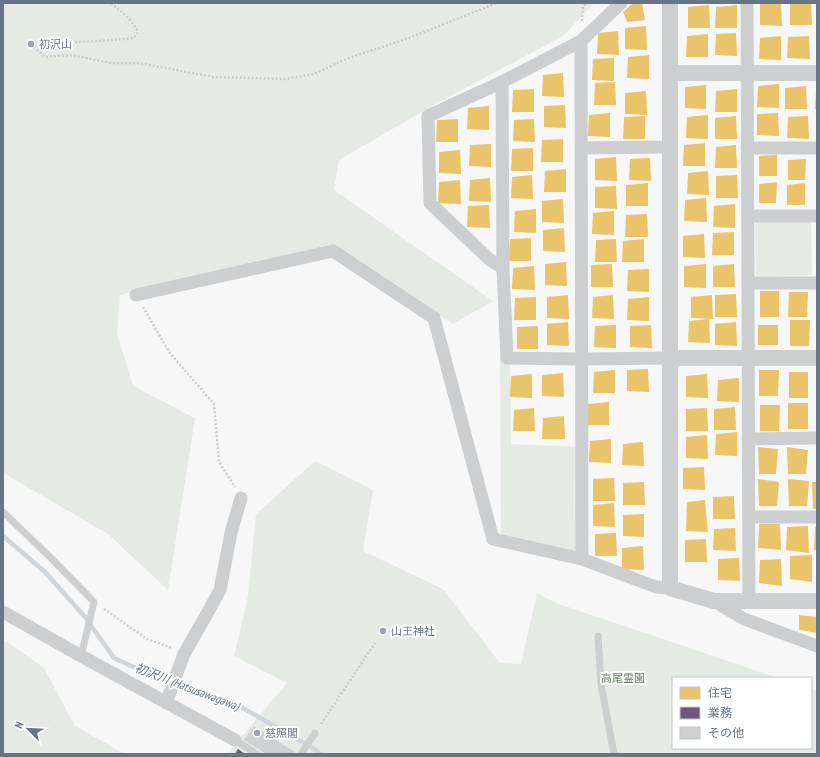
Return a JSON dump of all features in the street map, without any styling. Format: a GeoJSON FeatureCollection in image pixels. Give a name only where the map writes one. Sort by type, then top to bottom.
{"type":"FeatureCollection","features":[{"type":"Feature","properties":{"kind":"street"},"geometry":{"type":"LineString","coordinates":[[504,268],[490,260],[430,203],[428,116],[502,82],[581,41],[621,3]]}},
{"type":"Feature","properties":{"kind":"street"},"geometry":{"type":"LineString","coordinates":[[670,3],[670,588]]}},
{"type":"Feature","properties":{"kind":"street"},"geometry":{"type":"LineString","coordinates":[[747,3],[749,601]]}},
{"type":"Feature","properties":{"kind":"street"},"geometry":{"type":"LineString","coordinates":[[581,41],[582,559]]}},
{"type":"Feature","properties":{"kind":"street"},"geometry":{"type":"LineString","coordinates":[[670,73],[817,73]]}},
{"type":"Feature","properties":{"kind":"street"},"geometry":{"type":"LineString","coordinates":[[502,82],[504,268],[507,358],[817,358]]}},
{"type":"Feature","properties":{"kind":"street"},"geometry":{"type":"LineString","coordinates":[[582,148],[670,147]]}},
{"type":"Feature","properties":{"kind":"street"},"geometry":{"type":"LineString","coordinates":[[748,148],[817,148]]}},
{"type":"Feature","properties":{"kind":"street"},"geometry":{"type":"LineString","coordinates":[[748,216],[817,216]]}},
{"type":"Feature","properties":{"kind":"street"},"geometry":{"type":"LineString","coordinates":[[136,295],[333,250],[434,318],[493,539],[582,559],[656,587],[670,588],[714,601],[744,619],[817,646]]}},
{"type":"Feature","properties":{"kind":"street"},"geometry":{"type":"LineString","coordinates":[[748,283],[817,283]]}},
{"type":"Feature","properties":{"kind":"street"},"geometry":{"type":"LineString","coordinates":[[748,439],[817,438]]}},
{"type":"Feature","properties":{"kind":"street"},"geometry":{"type":"LineString","coordinates":[[166,703],[184,654],[220,590],[231,533],[241,498]]}},
{"type":"Feature","properties":{"kind":"street"},"geometry":{"type":"LineString","coordinates":[[749,517],[817,517]]}},
{"type":"Feature","properties":{"kind":"street"},"geometry":{"type":"LineString","coordinates":[[714,601],[817,601]]}},
{"type":"Feature","properties":{"kind":"street"},"geometry":{"type":"LineString","coordinates":[[3,612],[235,740]]}},
{"type":"Feature","properties":{"kind":"lane"},"geometry":{"type":"LineString","coordinates":[[3,512],[94,602],[81,656]]}},
{"type":"Feature","properties":{"kind":"lane"},"geometry":{"type":"LineString","coordinates":[[598,636],[601,684],[614,754]]}},
{"type":"Feature","properties":{"kind":"lane"},"geometry":{"type":"LineString","coordinates":[[301,754],[315,733]]}},
{"type":"Feature","properties":{"kind":"lane"},"geometry":{"type":"LineString","coordinates":[[235,740],[256,754]]}},
{"type":"Feature","properties":{"kind":"path"},"geometry":{"type":"LineString","coordinates":[[111,3],[127,16],[135,25],[138,32],[134,38],[31,44],[45,57],[71,55],[111,63],[139,63],[213,77],[285,79],[314,74],[346,58],[409,38],[497,3]]}},
{"type":"Feature","properties":{"kind":"path"},"geometry":{"type":"LineString","coordinates":[[136,295],[169,352],[214,404],[219,462],[241,498]]}},
{"type":"Feature","properties":{"kind":"path"},"geometry":{"type":"LineString","coordinates":[[94,602],[147,639],[175,650]]}},
{"type":"Feature","properties":{"kind":"path"},"geometry":{"type":"LineString","coordinates":[[315,733],[375,643]]}},
{"type":"Feature","properties":{"kind":"green space"},"geometry":{"type":"Polygon","coordinates":[[[3,3],[594,3],[563,36],[432,106],[339,160],[334,190],[493,301],[453,324],[332,245],[120,295],[117,333],[133,386],[195,418],[168,590],[108,534],[3,473],[3,3]]]}},
{"type":"Feature","properties":{"kind":"green space"},"geometry":{"type":"Polygon","coordinates":[[[811,218],[812,275],[756,276],[755,219],[811,218]]]}},
{"type":"Feature","properties":{"kind":"green space"},"geometry":{"type":"Polygon","coordinates":[[[500,357],[510,358],[511,444],[582,447],[582,559],[501,541],[500,357]]]}},
{"type":"Feature","properties":{"kind":"green space","name":"高尾霊園"},"geometry":{"type":"Polygon","coordinates":[[[315,461],[373,490],[363,551],[443,589],[500,663],[521,664],[537,593],[556,603],[775,677],[672,677],[672,749],[812,749],[812,689],[817,691],[817,754],[227,754],[287,683],[234,656],[248,596],[256,514],[315,461]]]}},
{"type":"Feature","properties":{"kind":"green space"},"geometry":{"type":"Polygon","coordinates":[[[3,642],[7,642],[44,668],[75,726],[125,754],[3,754],[3,642]]]}},
{"type":"Feature","properties":{"kind":"building: 住宅"},"geometry":{"type":"Polygon","coordinates":[[[633,3],[642,3],[645,20],[627,22],[623,12],[633,3]]]}},
{"type":"Feature","properties":{"kind":"building: 住宅"},"geometry":{"type":"Polygon","coordinates":[[[781,3],[782,26],[760,25],[760,4],[781,3]]]}},
{"type":"Feature","properties":{"kind":"building: 住宅"},"geometry":{"type":"Polygon","coordinates":[[[790,3],[811,3],[812,25],[790,25],[790,3]]]}},
{"type":"Feature","properties":{"kind":"building: 住宅"},"geometry":{"type":"Polygon","coordinates":[[[709,5],[710,28],[688,28],[688,7],[709,5]]]}},
{"type":"Feature","properties":{"kind":"building: 住宅"},"geometry":{"type":"Polygon","coordinates":[[[737,5],[737,28],[715,28],[716,7],[737,5]]]}},
{"type":"Feature","properties":{"kind":"building: 住宅"},"geometry":{"type":"Polygon","coordinates":[[[646,26],[647,50],[625,49],[625,28],[646,26]]]}},
{"type":"Feature","properties":{"kind":"building: 住宅"},"geometry":{"type":"Polygon","coordinates":[[[618,31],[619,55],[597,54],[598,33],[618,31]]]}},
{"type":"Feature","properties":{"kind":"building: 住宅"},"geometry":{"type":"Polygon","coordinates":[[[736,33],[737,56],[715,55],[716,34],[736,33]]]}},
{"type":"Feature","properties":{"kind":"building: 住宅"},"geometry":{"type":"Polygon","coordinates":[[[708,34],[708,57],[686,57],[687,36],[708,34]]]}},
{"type":"Feature","properties":{"kind":"building: 住宅"},"geometry":{"type":"Polygon","coordinates":[[[781,36],[781,60],[759,59],[760,38],[781,36]]]}},
{"type":"Feature","properties":{"kind":"building: 住宅"},"geometry":{"type":"Polygon","coordinates":[[[809,36],[810,59],[787,58],[788,37],[809,36]]]}},
{"type":"Feature","properties":{"kind":"building: 住宅"},"geometry":{"type":"Polygon","coordinates":[[[649,55],[649,79],[627,78],[628,57],[649,55]]]}},
{"type":"Feature","properties":{"kind":"building: 住宅"},"geometry":{"type":"Polygon","coordinates":[[[614,58],[614,81],[592,80],[593,59],[614,58]]]}},
{"type":"Feature","properties":{"kind":"building: 住宅"},"geometry":{"type":"Polygon","coordinates":[[[563,73],[564,97],[542,96],[543,75],[563,73]]]}},
{"type":"Feature","properties":{"kind":"building: 住宅"},"geometry":{"type":"Polygon","coordinates":[[[615,82],[616,105],[594,105],[595,83],[615,82]]]}},
{"type":"Feature","properties":{"kind":"building: 住宅"},"geometry":{"type":"Polygon","coordinates":[[[779,84],[779,108],[757,107],[758,86],[779,84]]]}},
{"type":"Feature","properties":{"kind":"building: 住宅"},"geometry":{"type":"Polygon","coordinates":[[[706,85],[706,109],[685,108],[685,87],[706,85]]]}},
{"type":"Feature","properties":{"kind":"building: 住宅"},"geometry":{"type":"Polygon","coordinates":[[[806,86],[807,109],[785,109],[785,88],[806,86]]]}},
{"type":"Feature","properties":{"kind":"building: 住宅"},"geometry":{"type":"Polygon","coordinates":[[[534,89],[534,112],[512,112],[513,90],[534,89]]]}},
{"type":"Feature","properties":{"kind":"building: 住宅"},"geometry":{"type":"Polygon","coordinates":[[[737,89],[737,112],[715,112],[716,91],[737,89]]]}},
{"type":"Feature","properties":{"kind":"building: 住宅"},"geometry":{"type":"Polygon","coordinates":[[[646,91],[647,115],[625,114],[625,93],[646,91]]]}},
{"type":"Feature","properties":{"kind":"building: 住宅"},"geometry":{"type":"Polygon","coordinates":[[[816,92],[817,109],[815,109],[816,92]]]}},
{"type":"Feature","properties":{"kind":"building: 住宅"},"geometry":{"type":"Polygon","coordinates":[[[565,105],[566,128],[544,127],[544,106],[565,105]]]}},
{"type":"Feature","properties":{"kind":"building: 住宅"},"geometry":{"type":"Polygon","coordinates":[[[489,106],[489,130],[467,129],[468,108],[489,106]]]}},
{"type":"Feature","properties":{"kind":"building: 住宅"},"geometry":{"type":"Polygon","coordinates":[[[610,113],[610,137],[588,136],[589,115],[610,113]]]}},
{"type":"Feature","properties":{"kind":"building: 住宅"},"geometry":{"type":"Polygon","coordinates":[[[778,113],[779,136],[757,135],[757,114],[778,113]]]}},
{"type":"Feature","properties":{"kind":"building: 住宅"},"geometry":{"type":"Polygon","coordinates":[[[708,115],[708,139],[686,138],[687,117],[708,115]]]}},
{"type":"Feature","properties":{"kind":"building: 住宅"},"geometry":{"type":"Polygon","coordinates":[[[645,116],[645,139],[623,139],[624,117],[645,116]]]}},
{"type":"Feature","properties":{"kind":"building: 住宅"},"geometry":{"type":"Polygon","coordinates":[[[736,116],[737,139],[715,139],[715,118],[736,116]]]}},
{"type":"Feature","properties":{"kind":"building: 住宅"},"geometry":{"type":"Polygon","coordinates":[[[808,116],[809,139],[787,138],[788,117],[808,116]]]}},
{"type":"Feature","properties":{"kind":"building: 住宅"},"geometry":{"type":"Polygon","coordinates":[[[458,119],[458,142],[436,142],[437,120],[458,119]]]}},
{"type":"Feature","properties":{"kind":"building: 住宅"},"geometry":{"type":"Polygon","coordinates":[[[534,119],[535,142],[513,141],[514,120],[534,119]]]}},
{"type":"Feature","properties":{"kind":"building: 住宅"},"geometry":{"type":"Polygon","coordinates":[[[563,139],[563,162],[541,162],[542,140],[563,139]]]}},
{"type":"Feature","properties":{"kind":"building: 住宅"},"geometry":{"type":"Polygon","coordinates":[[[705,143],[705,166],[683,166],[684,145],[705,143]]]}},
{"type":"Feature","properties":{"kind":"building: 住宅"},"geometry":{"type":"Polygon","coordinates":[[[491,144],[491,167],[469,166],[470,145],[491,144]]]}},
{"type":"Feature","properties":{"kind":"building: 住宅"},"geometry":{"type":"Polygon","coordinates":[[[736,145],[737,168],[715,168],[716,147],[736,145]]]}},
{"type":"Feature","properties":{"kind":"building: 住宅"},"geometry":{"type":"Polygon","coordinates":[[[533,148],[533,171],[511,171],[512,149],[533,148]]]}},
{"type":"Feature","properties":{"kind":"building: 住宅"},"geometry":{"type":"Polygon","coordinates":[[[460,150],[461,174],[439,173],[439,152],[460,150]]]}},
{"type":"Feature","properties":{"kind":"building: 住宅"},"geometry":{"type":"Polygon","coordinates":[[[777,155],[777,176],[759,176],[759,156],[777,155]]]}},
{"type":"Feature","properties":{"kind":"building: 住宅"},"geometry":{"type":"Polygon","coordinates":[[[616,157],[617,181],[595,180],[595,159],[616,157]]]}},
{"type":"Feature","properties":{"kind":"building: 住宅"},"geometry":{"type":"Polygon","coordinates":[[[650,158],[651,181],[629,180],[630,159],[650,158]]]}},
{"type":"Feature","properties":{"kind":"building: 住宅"},"geometry":{"type":"Polygon","coordinates":[[[806,159],[805,180],[788,180],[788,160],[806,159]]]}},
{"type":"Feature","properties":{"kind":"building: 住宅"},"geometry":{"type":"Polygon","coordinates":[[[566,169],[566,192],[544,192],[545,171],[566,169]]]}},
{"type":"Feature","properties":{"kind":"building: 住宅"},"geometry":{"type":"Polygon","coordinates":[[[708,171],[709,195],[687,194],[688,173],[708,171]]]}},
{"type":"Feature","properties":{"kind":"building: 住宅"},"geometry":{"type":"Polygon","coordinates":[[[532,175],[533,199],[511,198],[512,177],[532,175]]]}},
{"type":"Feature","properties":{"kind":"building: 住宅"},"geometry":{"type":"Polygon","coordinates":[[[737,175],[738,198],[716,198],[716,176],[737,175]]]}},
{"type":"Feature","properties":{"kind":"building: 住宅"},"geometry":{"type":"Polygon","coordinates":[[[490,178],[491,202],[469,201],[470,180],[490,178]]]}},
{"type":"Feature","properties":{"kind":"building: 住宅"},"geometry":{"type":"Polygon","coordinates":[[[460,180],[461,204],[438,203],[439,182],[460,180]]]}},
{"type":"Feature","properties":{"kind":"building: 住宅"},"geometry":{"type":"Polygon","coordinates":[[[777,182],[776,203],[759,203],[759,184],[777,182]]]}},
{"type":"Feature","properties":{"kind":"building: 住宅"},"geometry":{"type":"Polygon","coordinates":[[[648,183],[648,206],[626,206],[626,185],[648,183]]]}},
{"type":"Feature","properties":{"kind":"building: 住宅"},"geometry":{"type":"Polygon","coordinates":[[[805,183],[805,205],[787,205],[787,185],[805,183]]]}},
{"type":"Feature","properties":{"kind":"building: 住宅"},"geometry":{"type":"Polygon","coordinates":[[[616,186],[617,209],[595,208],[595,187],[616,186]]]}},
{"type":"Feature","properties":{"kind":"building: 住宅"},"geometry":{"type":"Polygon","coordinates":[[[706,198],[707,222],[684,221],[685,200],[706,198]]]}},
{"type":"Feature","properties":{"kind":"building: 住宅"},"geometry":{"type":"Polygon","coordinates":[[[563,199],[564,223],[542,222],[542,201],[563,199]]]}},
{"type":"Feature","properties":{"kind":"building: 住宅"},"geometry":{"type":"Polygon","coordinates":[[[735,204],[735,228],[713,227],[714,206],[735,204]]]}},
{"type":"Feature","properties":{"kind":"building: 住宅"},"geometry":{"type":"Polygon","coordinates":[[[489,205],[490,228],[467,227],[468,206],[489,205]]]}},
{"type":"Feature","properties":{"kind":"building: 住宅"},"geometry":{"type":"Polygon","coordinates":[[[536,209],[536,233],[514,232],[515,211],[536,209]]]}},
{"type":"Feature","properties":{"kind":"building: 住宅"},"geometry":{"type":"Polygon","coordinates":[[[614,211],[614,235],[592,234],[593,213],[614,211]]]}},
{"type":"Feature","properties":{"kind":"building: 住宅"},"geometry":{"type":"Polygon","coordinates":[[[647,214],[648,237],[625,237],[626,215],[647,214]]]}},
{"type":"Feature","properties":{"kind":"building: 住宅"},"geometry":{"type":"Polygon","coordinates":[[[564,228],[565,252],[543,251],[543,230],[564,228]]]}},
{"type":"Feature","properties":{"kind":"building: 住宅"},"geometry":{"type":"Polygon","coordinates":[[[734,232],[734,255],[712,255],[713,233],[734,232]]]}},
{"type":"Feature","properties":{"kind":"building: 住宅"},"geometry":{"type":"Polygon","coordinates":[[[704,234],[705,258],[683,257],[683,236],[704,234]]]}},
{"type":"Feature","properties":{"kind":"building: 住宅"},"geometry":{"type":"Polygon","coordinates":[[[531,238],[531,261],[509,261],[510,239],[531,238]]]}},
{"type":"Feature","properties":{"kind":"building: 住宅"},"geometry":{"type":"Polygon","coordinates":[[[616,239],[617,262],[595,262],[596,240],[616,239]]]}},
{"type":"Feature","properties":{"kind":"building: 住宅"},"geometry":{"type":"Polygon","coordinates":[[[644,239],[644,262],[622,262],[623,241],[644,239]]]}},
{"type":"Feature","properties":{"kind":"building: 住宅"},"geometry":{"type":"Polygon","coordinates":[[[566,262],[567,286],[545,285],[545,264],[566,262]]]}},
{"type":"Feature","properties":{"kind":"building: 住宅"},"geometry":{"type":"Polygon","coordinates":[[[612,264],[613,287],[591,287],[591,265],[612,264]]]}},
{"type":"Feature","properties":{"kind":"building: 住宅"},"geometry":{"type":"Polygon","coordinates":[[[706,264],[706,288],[684,287],[684,266],[706,264]]]}},
{"type":"Feature","properties":{"kind":"building: 住宅"},"geometry":{"type":"Polygon","coordinates":[[[734,264],[735,287],[713,287],[713,266],[734,264]]]}},
{"type":"Feature","properties":{"kind":"building: 住宅"},"geometry":{"type":"Polygon","coordinates":[[[534,266],[535,290],[512,289],[513,268],[534,266]]]}},
{"type":"Feature","properties":{"kind":"building: 住宅"},"geometry":{"type":"Polygon","coordinates":[[[649,269],[649,292],[627,291],[628,270],[649,269]]]}},
{"type":"Feature","properties":{"kind":"building: 住宅"},"geometry":{"type":"Polygon","coordinates":[[[760,291],[779,291],[779,317],[760,317],[760,291]]]}},
{"type":"Feature","properties":{"kind":"building: 住宅"},"geometry":{"type":"Polygon","coordinates":[[[789,292],[808,292],[807,317],[788,317],[789,292]]]}},
{"type":"Feature","properties":{"kind":"building: 住宅"},"geometry":{"type":"Polygon","coordinates":[[[736,294],[737,317],[715,317],[715,295],[736,294]]]}},
{"type":"Feature","properties":{"kind":"building: 住宅"},"geometry":{"type":"Polygon","coordinates":[[[568,295],[569,319],[547,318],[547,297],[568,295]]]}},
{"type":"Feature","properties":{"kind":"building: 住宅"},"geometry":{"type":"Polygon","coordinates":[[[613,295],[614,319],[592,318],[593,297],[613,295]]]}},
{"type":"Feature","properties":{"kind":"building: 住宅"},"geometry":{"type":"Polygon","coordinates":[[[712,295],[713,319],[691,318],[691,297],[712,295]]]}},
{"type":"Feature","properties":{"kind":"building: 住宅"},"geometry":{"type":"Polygon","coordinates":[[[536,297],[536,320],[514,320],[515,298],[536,297]]]}},
{"type":"Feature","properties":{"kind":"building: 住宅"},"geometry":{"type":"Polygon","coordinates":[[[649,297],[649,321],[627,320],[628,299],[649,297]]]}},
{"type":"Feature","properties":{"kind":"building: 住宅"},"geometry":{"type":"Polygon","coordinates":[[[709,319],[710,343],[688,342],[689,321],[709,319]]]}},
{"type":"Feature","properties":{"kind":"building: 住宅"},"geometry":{"type":"Polygon","coordinates":[[[790,320],[810,320],[809,346],[790,346],[790,320]]]}},
{"type":"Feature","properties":{"kind":"building: 住宅"},"geometry":{"type":"Polygon","coordinates":[[[568,322],[569,346],[547,345],[547,324],[568,322]]]}},
{"type":"Feature","properties":{"kind":"building: 住宅"},"geometry":{"type":"Polygon","coordinates":[[[736,322],[737,346],[715,345],[715,324],[736,322]]]}},
{"type":"Feature","properties":{"kind":"building: 住宅"},"geometry":{"type":"Polygon","coordinates":[[[616,325],[616,348],[594,347],[595,326],[616,325]]]}},
{"type":"Feature","properties":{"kind":"building: 住宅"},"geometry":{"type":"Polygon","coordinates":[[[651,325],[652,348],[630,347],[630,326],[651,325]]]}},
{"type":"Feature","properties":{"kind":"building: 住宅"},"geometry":{"type":"Polygon","coordinates":[[[758,325],[778,325],[778,345],[758,345],[758,325]]]}},
{"type":"Feature","properties":{"kind":"building: 住宅"},"geometry":{"type":"Polygon","coordinates":[[[538,326],[538,349],[517,349],[517,327],[538,326]]]}},
{"type":"Feature","properties":{"kind":"building: 住宅"},"geometry":{"type":"Polygon","coordinates":[[[648,369],[649,392],[627,391],[627,370],[648,369]]]}},
{"type":"Feature","properties":{"kind":"building: 住宅"},"geometry":{"type":"Polygon","coordinates":[[[615,370],[615,393],[593,393],[594,372],[615,370]]]}},
{"type":"Feature","properties":{"kind":"building: 住宅"},"geometry":{"type":"Polygon","coordinates":[[[759,370],[779,370],[778,396],[759,396],[759,370]]]}},
{"type":"Feature","properties":{"kind":"building: 住宅"},"geometry":{"type":"Polygon","coordinates":[[[789,372],[808,372],[808,398],[789,398],[789,372]]]}},
{"type":"Feature","properties":{"kind":"building: 住宅"},"geometry":{"type":"Polygon","coordinates":[[[563,373],[564,397],[542,396],[542,375],[563,373]]]}},
{"type":"Feature","properties":{"kind":"building: 住宅"},"geometry":{"type":"Polygon","coordinates":[[[532,374],[532,398],[510,397],[511,376],[532,374]]]}},
{"type":"Feature","properties":{"kind":"building: 住宅"},"geometry":{"type":"Polygon","coordinates":[[[707,374],[708,398],[686,397],[686,376],[707,374]]]}},
{"type":"Feature","properties":{"kind":"building: 住宅"},"geometry":{"type":"Polygon","coordinates":[[[739,378],[739,402],[717,401],[718,380],[739,378]]]}},
{"type":"Feature","properties":{"kind":"building: 住宅"},"geometry":{"type":"Polygon","coordinates":[[[609,402],[609,425],[587,425],[588,404],[609,402]]]}},
{"type":"Feature","properties":{"kind":"building: 住宅"},"geometry":{"type":"Polygon","coordinates":[[[788,403],[808,403],[808,429],[788,429],[788,403]]]}},
{"type":"Feature","properties":{"kind":"building: 住宅"},"geometry":{"type":"Polygon","coordinates":[[[760,405],[780,405],[779,431],[760,431],[760,405]]]}},
{"type":"Feature","properties":{"kind":"building: 住宅"},"geometry":{"type":"Polygon","coordinates":[[[735,407],[736,430],[714,430],[714,409],[735,407]]]}},
{"type":"Feature","properties":{"kind":"building: 住宅"},"geometry":{"type":"Polygon","coordinates":[[[534,408],[535,431],[513,431],[514,410],[534,408]]]}},
{"type":"Feature","properties":{"kind":"building: 住宅"},"geometry":{"type":"Polygon","coordinates":[[[707,408],[708,431],[686,431],[686,409],[707,408]]]}},
{"type":"Feature","properties":{"kind":"building: 住宅"},"geometry":{"type":"Polygon","coordinates":[[[564,416],[565,439],[542,439],[543,418],[564,416]]]}},
{"type":"Feature","properties":{"kind":"building: 住宅"},"geometry":{"type":"Polygon","coordinates":[[[737,432],[737,456],[715,455],[716,434],[737,432]]]}},
{"type":"Feature","properties":{"kind":"building: 住宅"},"geometry":{"type":"Polygon","coordinates":[[[707,435],[708,459],[686,458],[686,437],[707,435]]]}},
{"type":"Feature","properties":{"kind":"building: 住宅"},"geometry":{"type":"Polygon","coordinates":[[[611,439],[611,463],[589,462],[590,441],[611,439]]]}},
{"type":"Feature","properties":{"kind":"building: 住宅"},"geometry":{"type":"Polygon","coordinates":[[[643,442],[644,466],[622,465],[623,444],[643,442]]]}},
{"type":"Feature","properties":{"kind":"building: 住宅"},"geometry":{"type":"Polygon","coordinates":[[[758,447],[778,449],[776,474],[759,474],[758,447]]]}},
{"type":"Feature","properties":{"kind":"building: 住宅"},"geometry":{"type":"Polygon","coordinates":[[[787,447],[808,450],[806,474],[788,474],[787,447]]]}},
{"type":"Feature","properties":{"kind":"building: 住宅"},"geometry":{"type":"Polygon","coordinates":[[[704,467],[705,490],[683,489],[683,468],[704,467]]]}},
{"type":"Feature","properties":{"kind":"building: 住宅"},"geometry":{"type":"Polygon","coordinates":[[[614,478],[615,501],[593,501],[593,479],[614,478]]]}},
{"type":"Feature","properties":{"kind":"building: 住宅"},"geometry":{"type":"Polygon","coordinates":[[[758,479],[779,482],[777,506],[759,506],[758,479]]]}},
{"type":"Feature","properties":{"kind":"building: 住宅"},"geometry":{"type":"Polygon","coordinates":[[[788,479],[809,481],[807,506],[789,506],[788,479]]]}},
{"type":"Feature","properties":{"kind":"building: 住宅"},"geometry":{"type":"Polygon","coordinates":[[[644,482],[645,505],[623,505],[623,483],[644,482]]]}},
{"type":"Feature","properties":{"kind":"building: 住宅"},"geometry":{"type":"Polygon","coordinates":[[[812,482],[817,482],[817,509],[813,509],[812,482]]]}},
{"type":"Feature","properties":{"kind":"building: 住宅"},"geometry":{"type":"Polygon","coordinates":[[[734,496],[735,519],[713,519],[713,497],[734,496]]]}},
{"type":"Feature","properties":{"kind":"building: 住宅"},"geometry":{"type":"Polygon","coordinates":[[[705,500],[708,532],[686,531],[687,502],[705,500]]]}},
{"type":"Feature","properties":{"kind":"building: 住宅"},"geometry":{"type":"Polygon","coordinates":[[[614,503],[615,527],[593,526],[593,505],[614,503]]]}},
{"type":"Feature","properties":{"kind":"building: 住宅"},"geometry":{"type":"Polygon","coordinates":[[[644,514],[644,537],[623,536],[623,515],[644,514]]]}},
{"type":"Feature","properties":{"kind":"building: 住宅"},"geometry":{"type":"Polygon","coordinates":[[[759,524],[780,524],[781,550],[758,548],[759,524]]]}},
{"type":"Feature","properties":{"kind":"building: 住宅"},"geometry":{"type":"Polygon","coordinates":[[[808,526],[809,553],[786,550],[787,527],[808,526]]]}},
{"type":"Feature","properties":{"kind":"building: 住宅"},"geometry":{"type":"Polygon","coordinates":[[[815,527],[817,527],[817,550],[814,550],[815,527]]]}},
{"type":"Feature","properties":{"kind":"building: 住宅"},"geometry":{"type":"Polygon","coordinates":[[[735,528],[736,551],[713,550],[714,529],[735,528]]]}},
{"type":"Feature","properties":{"kind":"building: 住宅"},"geometry":{"type":"Polygon","coordinates":[[[616,533],[617,556],[595,556],[595,534],[616,533]]]}},
{"type":"Feature","properties":{"kind":"building: 住宅"},"geometry":{"type":"Polygon","coordinates":[[[706,539],[707,562],[685,562],[685,540],[706,539]]]}},
{"type":"Feature","properties":{"kind":"building: 住宅"},"geometry":{"type":"Polygon","coordinates":[[[643,546],[644,570],[622,569],[622,548],[643,546]]]}},
{"type":"Feature","properties":{"kind":"building: 住宅"},"geometry":{"type":"Polygon","coordinates":[[[812,555],[812,582],[790,579],[790,556],[812,555]]]}},
{"type":"Feature","properties":{"kind":"building: 住宅"},"geometry":{"type":"Polygon","coordinates":[[[739,558],[740,581],[718,580],[718,559],[739,558]]]}},
{"type":"Feature","properties":{"kind":"building: 住宅"},"geometry":{"type":"Polygon","coordinates":[[[781,559],[782,586],[759,583],[760,560],[781,559]]]}},
{"type":"Feature","properties":{"kind":"building: 住宅"},"geometry":{"type":"Polygon","coordinates":[[[799,615],[817,617],[817,633],[799,630],[799,615]]]}},
{"type":"Feature","properties":{"kind":"building: 業務"},"geometry":{"type":"Polygon","coordinates":[[[238,749],[245,754],[235,754],[238,749]]]}},
{"type":"Feature","properties":{"kind":"building: その他","name":"慈照閣"},"geometry":{"type":"Polygon","coordinates":[[[254,726],[295,752],[293,754],[266,754],[244,740],[254,726]]]}},
{"type":"Feature","properties":{"kind":"waterway","name":"初沢川 (Hatsusawagawa)"},"geometry":{"type":"LineString","coordinates":[[3,536],[45,572],[85,617],[114,658],[167,682],[234,703],[313,748],[320,754]]}},
{"type":"Feature","properties":{"kind":"place","name":"初沢山"},"geometry":{"type":"Point","coordinates":[31,44]}},
{"type":"Feature","properties":{"kind":"place","name":"山王神社"},"geometry":{"type":"Point","coordinates":[383,631]}},
{"type":"Feature","properties":{"kind":"place","name":"慈照閣"},"geometry":{"type":"Point","coordinates":[257,733]}}]}
